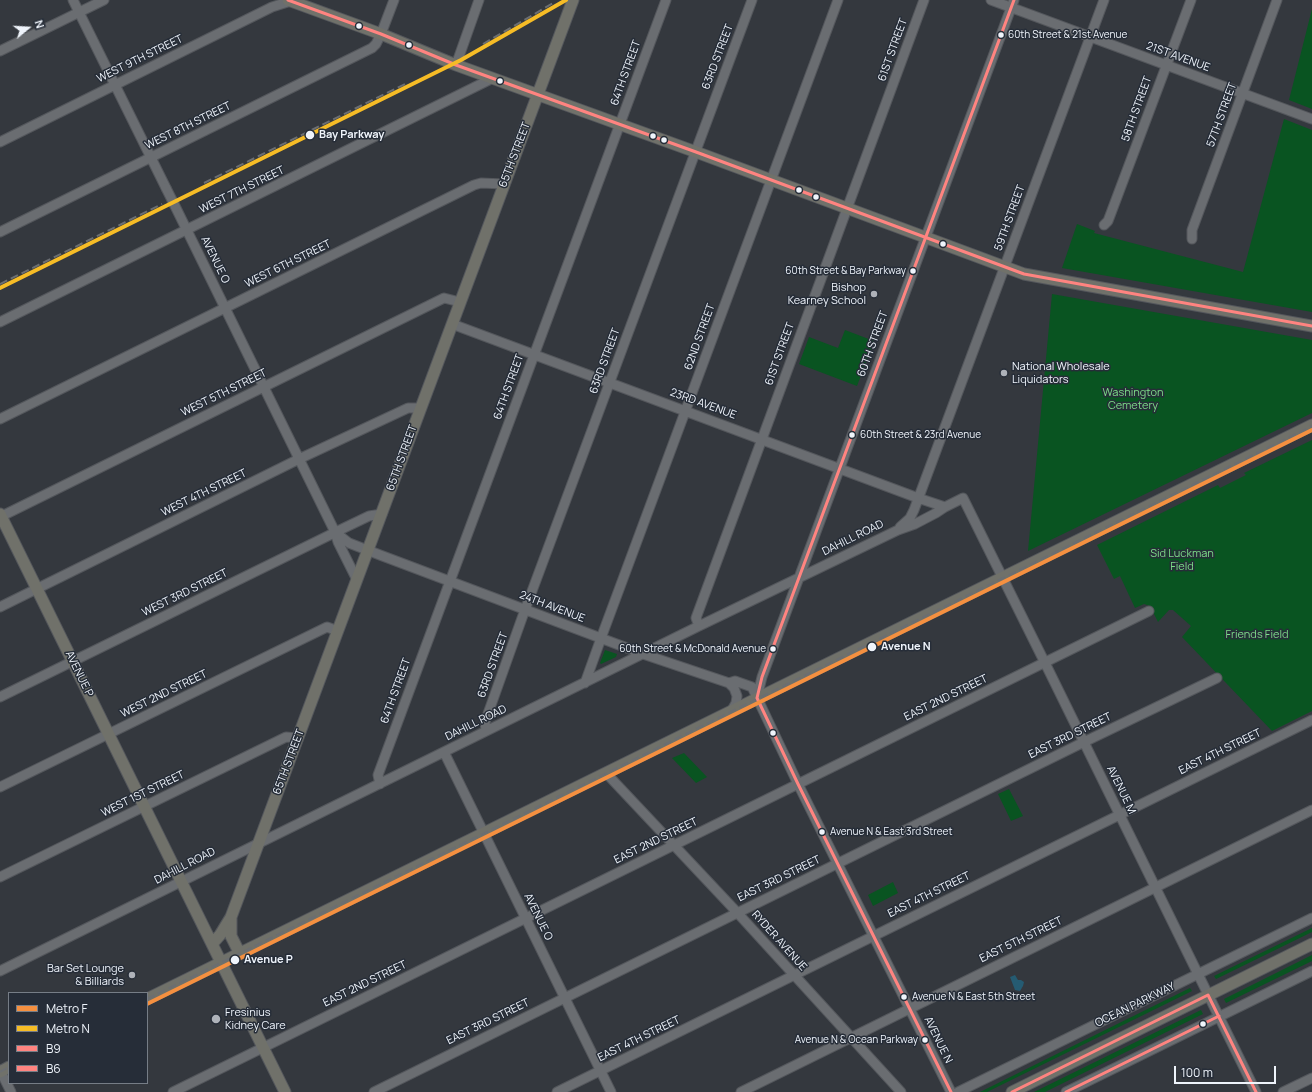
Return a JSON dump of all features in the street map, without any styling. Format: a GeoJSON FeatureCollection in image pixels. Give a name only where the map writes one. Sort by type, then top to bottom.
{"type":"FeatureCollection","features":[{"type":"Feature","properties":{"kind":"main road"},"geometry":{"type":"LineString","coordinates":[[291,0],[381,34],[456,65],[1029,275],[1312,326]]}},
{"type":"Feature","properties":{"kind":"main road","name":"65TH STREET"},"geometry":{"type":"LineString","coordinates":[[212,944],[220,935],[231,916],[573,0]]}},
{"type":"Feature","properties":{"kind":"main road"},"geometry":{"type":"LineString","coordinates":[[148,999],[1312,425]]}},
{"type":"Feature","properties":{"kind":"main road","name":"AVENUE P"},"geometry":{"type":"LineString","coordinates":[[0,515],[285,1092]]}},
{"type":"Feature","properties":{"kind":"main road","name":"65TH STREET"},"geometry":{"type":"LineString","coordinates":[[231,916],[231,936],[240,954]]}},
{"type":"Feature","properties":{"kind":"main road"},"geometry":{"type":"LineString","coordinates":[[1012,1092],[1312,944]]}},
{"type":"Feature","properties":{"kind":"street","name":"AVENUE O"},"geometry":{"type":"LineString","coordinates":[[73,0],[226,308],[357,580]]}},
{"type":"Feature","properties":{"kind":"street"},"geometry":{"type":"LineString","coordinates":[[0,51],[104,0]]}},
{"type":"Feature","properties":{"kind":"street","name":"WEST 9TH STREET"},"geometry":{"type":"LineString","coordinates":[[0,142],[272,7],[291,0]]}},
{"type":"Feature","properties":{"kind":"street","name":"WEST 8TH STREET"},"geometry":{"type":"LineString","coordinates":[[0,232],[372,48],[376,44],[381,34],[394,0]]}},
{"type":"Feature","properties":{"kind":"street"},"geometry":{"type":"LineString","coordinates":[[456,65],[479,0]]}},
{"type":"Feature","properties":{"kind":"street","name":"64TH STREET"},"geometry":{"type":"LineString","coordinates":[[380,784],[378,775],[666,0]]}},
{"type":"Feature","properties":{"kind":"street","name":"63RD STREET"},"geometry":{"type":"LineString","coordinates":[[486,731],[485,722],[525,610],[752,0]]}},
{"type":"Feature","properties":{"kind":"street","name":"62ND STREET"},"geometry":{"type":"LineString","coordinates":[[585,683],[838,0]]}},
{"type":"Feature","properties":{"kind":"street","name":"61ST STREET"},"geometry":{"type":"LineString","coordinates":[[699,626],[696,618],[924,0]]}},
{"type":"Feature","properties":{"kind":"street","name":"21ST AVENUE"},"geometry":{"type":"LineString","coordinates":[[991,0],[1013,4],[1090,37],[1312,119]]}},
{"type":"Feature","properties":{"kind":"street","name":"59TH STREET"},"geometry":{"type":"LineString","coordinates":[[898,530],[910,518],[918,498],[1104,0]]}},
{"type":"Feature","properties":{"kind":"street","name":"58TH STREET"},"geometry":{"type":"LineString","coordinates":[[1104,225],[1108,221],[1190,0]]}},
{"type":"Feature","properties":{"kind":"street","name":"57TH STREET"},"geometry":{"type":"LineString","coordinates":[[1192,239],[1192,230],[1277,0]]}},
{"type":"Feature","properties":{"kind":"street","name":"60TH STREET"},"geometry":{"type":"LineString","coordinates":[[757,698],[762,678],[1013,4]]}},
{"type":"Feature","properties":{"kind":"street","name":"WEST 7TH STREET"},"geometry":{"type":"LineString","coordinates":[[0,322],[494,78]]}},
{"type":"Feature","properties":{"kind":"street","name":"WEST 6TH STREET"},"geometry":{"type":"LineString","coordinates":[[0,419],[474,186],[481,183],[504,184]]}},
{"type":"Feature","properties":{"kind":"street","name":"WEST 5TH STREET"},"geometry":{"type":"LineString","coordinates":[[0,515],[444,298],[460,302]]}},
{"type":"Feature","properties":{"kind":"street","name":"23RD AVENUE"},"geometry":{"type":"LineString","coordinates":[[452,324],[686,410],[918,498],[945,506]]}},
{"type":"Feature","properties":{"kind":"street","name":"WEST 4TH STREET"},"geometry":{"type":"LineString","coordinates":[[0,607],[299,459],[408,408],[421,408]]}},
{"type":"Feature","properties":{"kind":"street","name":"AVENUE M"},"geometry":{"type":"LineString","coordinates":[[963,498],[1256,1092]]}},
{"type":"Feature","properties":{"kind":"street","name":"DAHILL ROAD"},"geometry":{"type":"LineString","coordinates":[[0,971],[699,626],[898,530],[915,524],[936,513],[945,506],[963,498]]}},
{"type":"Feature","properties":{"kind":"street","name":"WEST 3RD STREET"},"geometry":{"type":"LineString","coordinates":[[0,697],[335,532],[369,516],[382,514]]}},
{"type":"Feature","properties":{"kind":"street","name":"AVENUE O"},"geometry":{"type":"LineString","coordinates":[[335,532],[349,543],[368,551]]}},
{"type":"Feature","properties":{"kind":"street","name":"24TH AVENUE"},"geometry":{"type":"LineString","coordinates":[[368,551],[643,654],[729,683],[735,681],[752,687],[757,698]]}},
{"type":"Feature","properties":{"kind":"street","name":"EAST 2ND STREET"},"geometry":{"type":"LineString","coordinates":[[173,1092],[1149,611]]}},
{"type":"Feature","properties":{"kind":"street","name":"WEST 2ND STREET"},"geometry":{"type":"LineString","coordinates":[[0,787],[327,627],[338,631]]}},
{"type":"Feature","properties":{"kind":"street","name":"EAST 3RD STREET"},"geometry":{"type":"LineString","coordinates":[[374,1092],[1217,678]]}},
{"type":"Feature","properties":{"kind":"street"},"geometry":{"type":"LineString","coordinates":[[729,683],[734,688],[737,696],[736,703],[732,710]]}},
{"type":"Feature","properties":{"kind":"street","name":"AVENUE N"},"geometry":{"type":"LineString","coordinates":[[757,698],[798,784],[951,1092]]}},
{"type":"Feature","properties":{"kind":"street","name":"EAST 4TH STREET"},"geometry":{"type":"LineString","coordinates":[[557,1092],[1312,720]]}},
{"type":"Feature","properties":{"kind":"street","name":"WEST 1ST STREET"},"geometry":{"type":"LineString","coordinates":[[0,877],[286,737],[298,738]]}},
{"type":"Feature","properties":{"kind":"street","name":"AVENUE O"},"geometry":{"type":"LineString","coordinates":[[444,752],[611,1092]]}},
{"type":"Feature","properties":{"kind":"street","name":"RYDER AVENUE"},"geometry":{"type":"LineString","coordinates":[[606,773],[738,913],[901,1092]]}},
{"type":"Feature","properties":{"kind":"street","name":"EAST 5TH STREET"},"geometry":{"type":"LineString","coordinates":[[741,1092],[1312,810]]}},
{"type":"Feature","properties":{"kind":"street","name":"OCEAN PARKWAY"},"geometry":{"type":"LineString","coordinates":[[958,1092],[1312,918]]}},
{"type":"Feature","properties":{"kind":"street"},"geometry":{"type":"LineString","coordinates":[[1066,1092],[1312,971]]}},
{"type":"Feature","properties":{"kind":"street"},"geometry":{"type":"LineString","coordinates":[[2,1070],[11,1092]]}},
{"type":"Feature","properties":{"kind":"street"},"geometry":{"type":"LineString","coordinates":[[1283,1092],[1312,1078]]}},
{"type":"Feature","properties":{"kind":"green space"},"geometry":{"type":"Polygon","coordinates":[[[1312,9],[1312,109],[1289,100],[1312,9]]]}},
{"type":"Feature","properties":{"kind":"green space"},"geometry":{"type":"Polygon","coordinates":[[[1284,119],[1312,130],[1312,312],[1062,268],[1077,224],[1095,231],[1094,233],[1243,272],[1284,119]]]}},
{"type":"Feature","properties":{"kind":"green space","name":"Washington Cemetery"},"geometry":{"type":"Polygon","coordinates":[[[1052,294],[1312,340],[1312,413],[1028,551],[1052,294]]]}},
{"type":"Feature","properties":{"kind":"green space"},"geometry":{"type":"Polygon","coordinates":[[[845,330],[874,341],[857,386],[799,364],[809,337],[838,348],[845,330]]]}},
{"type":"Feature","properties":{"kind":"green space"},"geometry":{"type":"Polygon","coordinates":[[[1312,440],[1312,711],[1272,731],[1182,637],[1191,626],[1173,610],[1169,610],[1158,622],[1150,606],[1144,604],[1135,608],[1120,576],[1114,579],[1097,545],[1218,485],[1220,488],[1246,475],[1244,473],[1312,440]]]}},
{"type":"Feature","properties":{"kind":"green space"},"geometry":{"type":"Polygon","coordinates":[[[605,650],[617,654],[616,657],[601,664],[600,663],[605,650]]]}},
{"type":"Feature","properties":{"kind":"green space"},"geometry":{"type":"Polygon","coordinates":[[[684,753],[707,777],[696,783],[672,758],[684,753]]]}},
{"type":"Feature","properties":{"kind":"green space"},"geometry":{"type":"Polygon","coordinates":[[[1009,789],[1023,816],[1011,821],[998,794],[1009,789]]]}},
{"type":"Feature","properties":{"kind":"green space"},"geometry":{"type":"Polygon","coordinates":[[[893,882],[898,893],[873,906],[868,895],[893,882]]]}},
{"type":"Feature","properties":{"kind":"green space"},"geometry":{"type":"Polygon","coordinates":[[[1312,928],[1312,932],[1216,979],[1214,976],[1312,928]]]}},
{"type":"Feature","properties":{"kind":"green space"},"geometry":{"type":"Polygon","coordinates":[[[1312,955],[1312,961],[1226,1003],[1224,999],[1312,955]]]}},
{"type":"Feature","properties":{"kind":"green space"},"geometry":{"type":"Polygon","coordinates":[[[1190,988],[1192,991],[987,1092],[980,1092],[1190,988]]]}},
{"type":"Feature","properties":{"kind":"green space"},"geometry":{"type":"Polygon","coordinates":[[[1201,1010],[1203,1014],[1045,1092],[1034,1092],[1201,1010]]]}},
{"type":"Feature","properties":{"kind":"water"},"geometry":{"type":"Polygon","coordinates":[[[1015,975],[1018,980],[1024,982],[1020,991],[1015,990],[1010,977],[1015,975]]]}},
{"type":"Feature","properties":{"kind":"railway"},"geometry":{"type":"LineString","coordinates":[[483,44],[555,2]]}},
{"type":"Feature","properties":{"kind":"railway"},"geometry":{"type":"LineString","coordinates":[[204,183],[405,84]]}},
{"type":"Feature","properties":{"kind":"railway"},"geometry":{"type":"LineString","coordinates":[[0,284],[162,204]]}},
{"type":"Feature","properties":{"kind":"railway"},"geometry":{"type":"LineString","coordinates":[[148,999],[1312,426]]}},
{"type":"Feature","properties":{"kind":"railway"},"geometry":{"type":"LineString","coordinates":[[0,1072],[8,1068]]}},
{"type":"Feature","properties":{"kind":"metro line","name":"N"},"geometry":{"type":"LineString","coordinates":[[0,288],[461,60],[566,0]]}},
{"type":"Feature","properties":{"kind":"metro line","name":"F"},"geometry":{"type":"LineString","coordinates":[[148,1004],[1312,430]]}},
{"type":"Feature","properties":{"kind":"transit line","name":"B6"},"geometry":{"type":"LineString","coordinates":[[288,0],[381,34],[456,65],[696,152],[1024,274],[1312,326]]}},
{"type":"Feature","properties":{"kind":"transit line","name":"B9"},"geometry":{"type":"LineString","coordinates":[[757,698],[762,677],[1014,0]]}},
{"type":"Feature","properties":{"kind":"transit line","name":"B9"},"geometry":{"type":"LineString","coordinates":[[757,698],[798,784],[951,1092]]}},
{"type":"Feature","properties":{"kind":"transit line","name":"B9"},"geometry":{"type":"LineString","coordinates":[[1012,1092],[1208,995],[1256,1092]]}},
{"type":"Feature","properties":{"kind":"transit line","name":"B9"},"geometry":{"type":"LineString","coordinates":[[1066,1092],[1219,1016]]}},
{"type":"Feature","properties":{"kind":"place","name":"60th Street & 21st Avenue"},"geometry":{"type":"Point","coordinates":[1001,35]}},
{"type":"Feature","properties":{"kind":"place","name":"Bay Parkway"},"geometry":{"type":"Point","coordinates":[310,135]}},
{"type":"Feature","properties":{"kind":"place","name":"60th Street & Bay Parkway"},"geometry":{"type":"Point","coordinates":[913,271]}},
{"type":"Feature","properties":{"kind":"place","name":"Bishop Kearney School"},"geometry":{"type":"Point","coordinates":[874,294]}},
{"type":"Feature","properties":{"kind":"place","name":"National Wholesale Liquidators"},"geometry":{"type":"Point","coordinates":[1004,373]}},
{"type":"Feature","properties":{"kind":"place","name":"60th Street & 23rd Avenue"},"geometry":{"type":"Point","coordinates":[852,435]}},
{"type":"Feature","properties":{"kind":"place","name":"Avenue N"},"geometry":{"type":"Point","coordinates":[872,647]}},
{"type":"Feature","properties":{"kind":"place","name":"60th Street & McDonald Avenue"},"geometry":{"type":"Point","coordinates":[773,649]}},
{"type":"Feature","properties":{"kind":"place","name":"Avenue N & East 3rd Street"},"geometry":{"type":"Point","coordinates":[822,832]}},
{"type":"Feature","properties":{"kind":"place","name":"Avenue P"},"geometry":{"type":"Point","coordinates":[235,960]}},
{"type":"Feature","properties":{"kind":"place","name":"Bar Set Lounge & Billiards"},"geometry":{"type":"Point","coordinates":[132,975]}},
{"type":"Feature","properties":{"kind":"place","name":"Avenue N & East 5th Street"},"geometry":{"type":"Point","coordinates":[904,997]}},
{"type":"Feature","properties":{"kind":"place","name":"Fresinius Kidney Care"},"geometry":{"type":"Point","coordinates":[216,1019]}},
{"type":"Feature","properties":{"kind":"place","name":"Avenue N & Ocean Parkway"},"geometry":{"type":"Point","coordinates":[925,1040]}},
{"type":"Feature","properties":{"kind":"park label","name":"Sid Luckman Field"},"geometry":{"type":"Point","coordinates":[1182,560]}},
{"type":"Feature","properties":{"kind":"park label","name":"Friends Field"},"geometry":{"type":"Point","coordinates":[1257,635]}}]}
